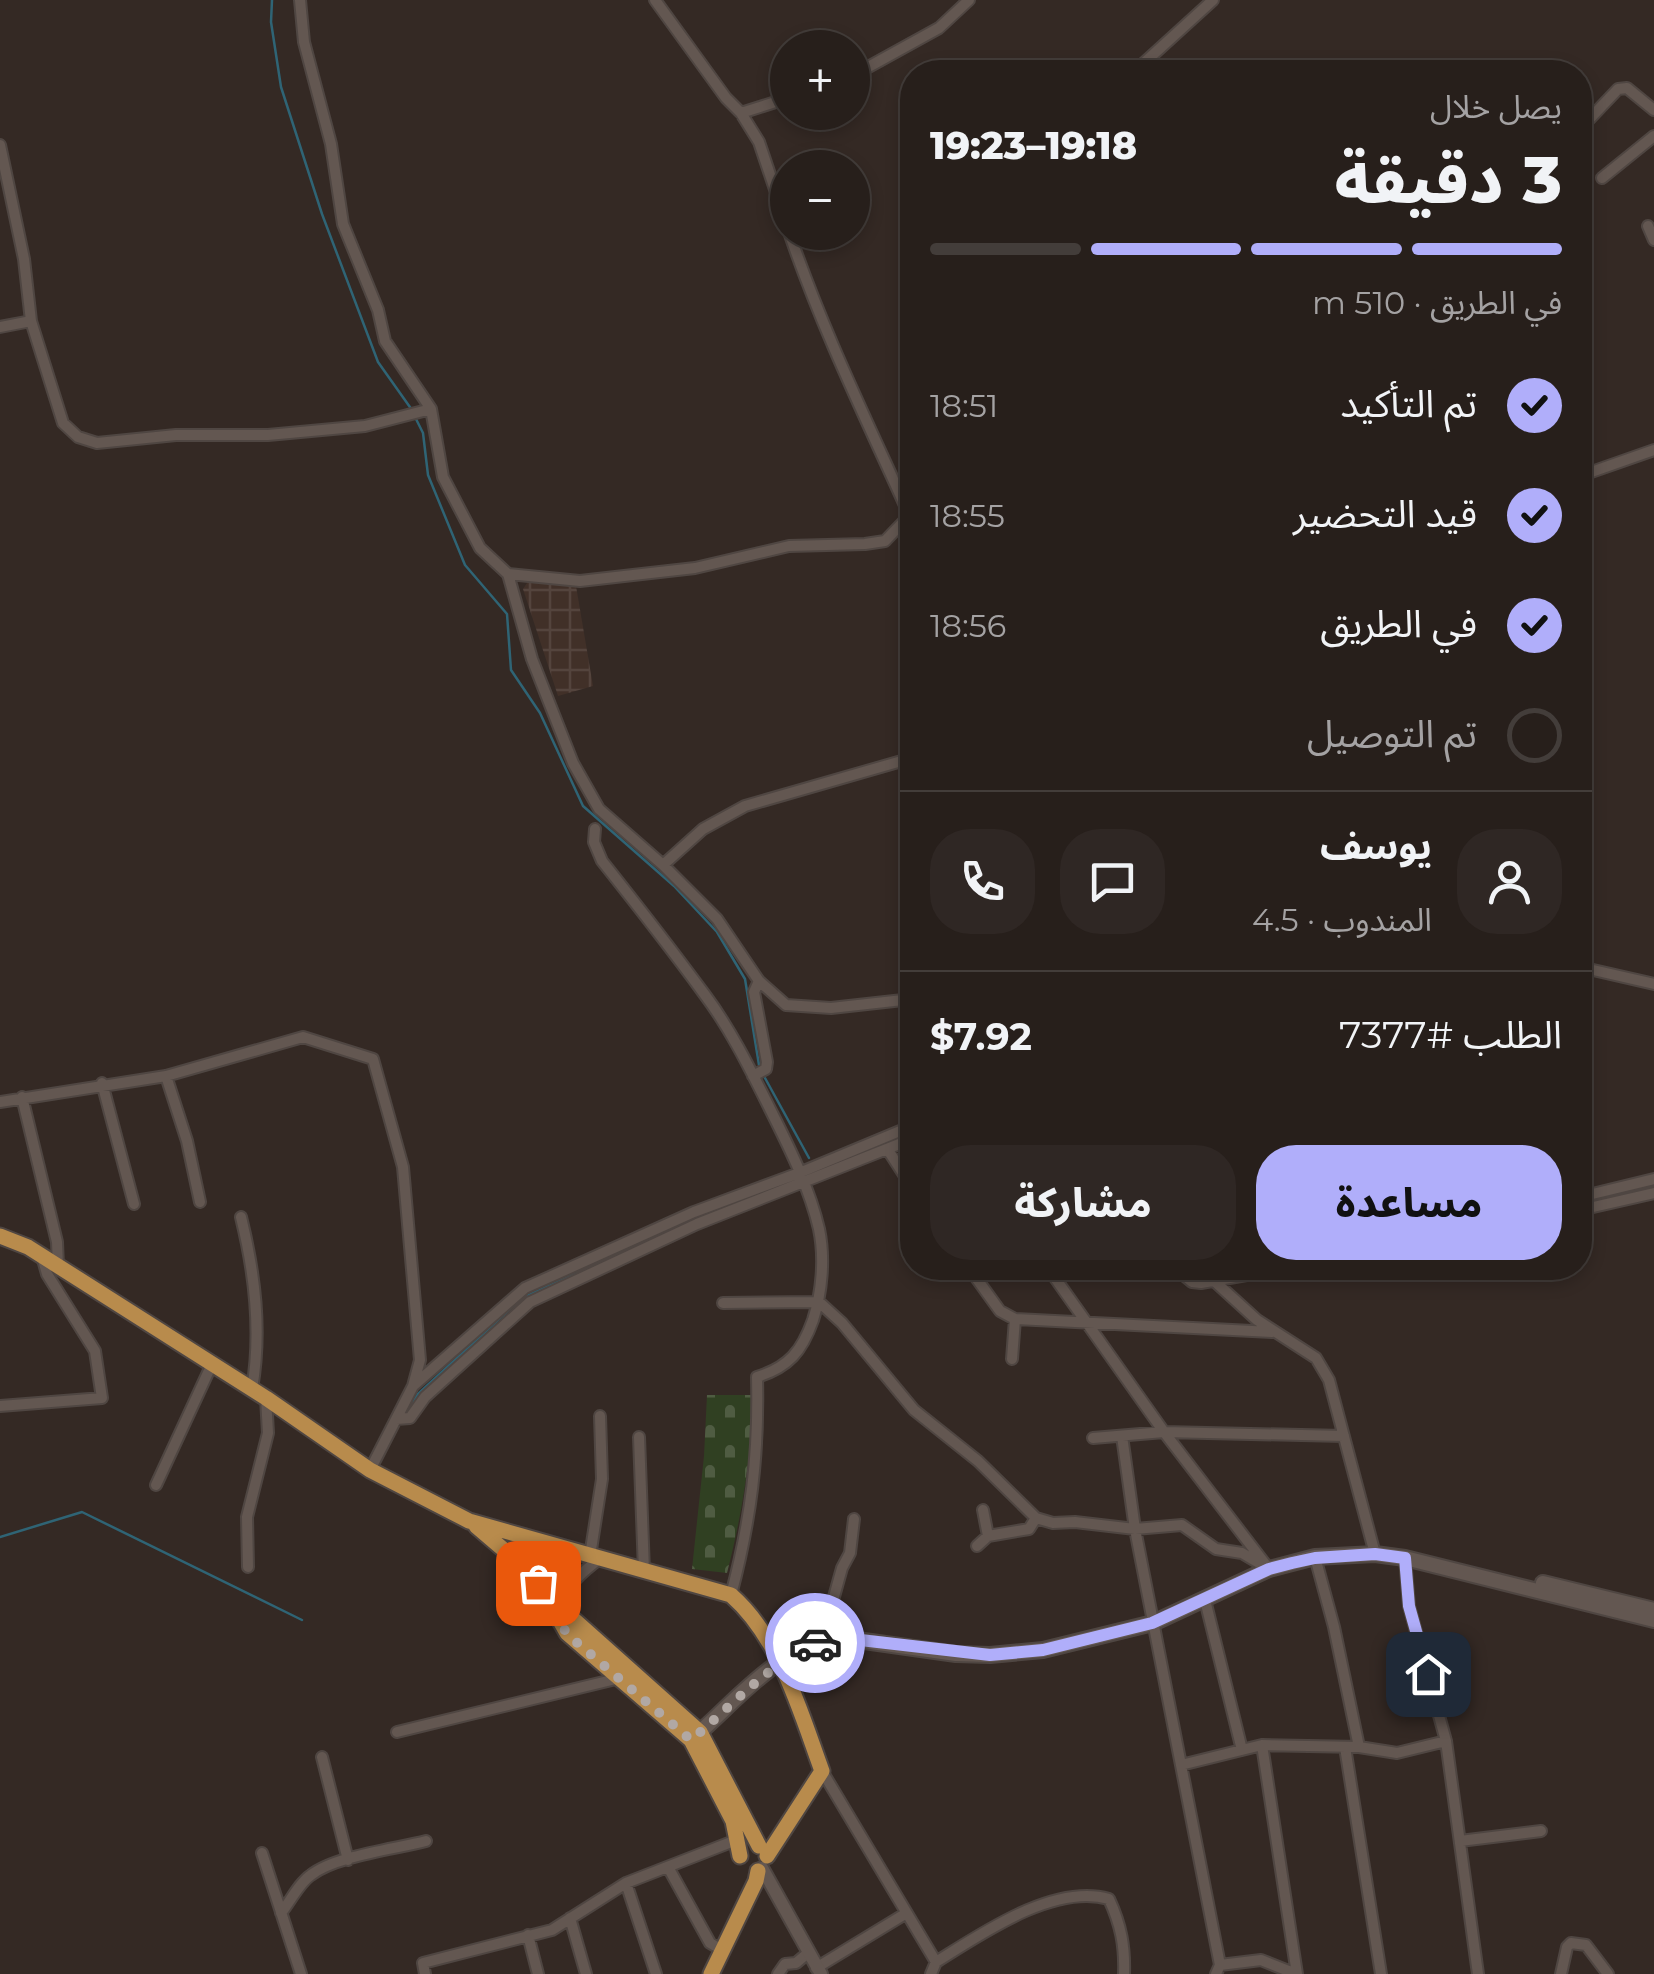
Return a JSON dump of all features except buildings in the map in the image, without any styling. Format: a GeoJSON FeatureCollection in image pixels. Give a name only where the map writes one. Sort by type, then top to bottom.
{"type":"FeatureCollection","features":[{"type":"Feature","properties":{"kind":"main road"},"geometry":{"type":"LineString","coordinates":[[0,1236],[42,1255],[266,1398],[370,1470],[469,1521],[507,1550],[542,1590],[696,1736],[761,1860]]}},
{"type":"Feature","properties":{"kind":"main road"},"geometry":{"type":"LineString","coordinates":[[469,1521],[731,1595],[744,1606],[779,1662],[822,1770],[761,1860],[756,1881],[710,1974]]}},
{"type":"Feature","properties":{"kind":"main road"},"geometry":{"type":"LineString","coordinates":[[696,1736],[779,1662],[822,1640],[843,1638],[990,1655],[1043,1650],[1152,1623],[1269,1569],[1315,1558],[1375,1554],[1405,1558],[1654,1620]]}},
{"type":"Feature","properties":{"kind":"main road"},"geometry":{"type":"LineString","coordinates":[[1479,1574],[1502,1574],[1654,1610]]}},
{"type":"Feature","properties":{"kind":"main road"},"geometry":{"type":"LineString","coordinates":[[542,1590],[567,1634],[696,1736],[733,1822],[745,1868],[761,1860]]}},
{"type":"Feature","properties":{"kind":"main road"},"geometry":{"type":"LineString","coordinates":[[739,1847],[747,1846],[761,1860]]}},
{"type":"Feature","properties":{"kind":"street"},"geometry":{"type":"LineString","coordinates":[[300,0],[304,42],[331,144],[344,224],[378,310],[385,341],[431,408],[443,477],[480,548],[508,574],[532,659],[574,763],[599,810],[663,865],[728,932],[759,981],[786,1005],[831,1008],[900,1000]]}},
{"type":"Feature","properties":{"kind":"street"},"geometry":{"type":"LineString","coordinates":[[655,0],[726,98],[742,113],[759,142],[770,175]]}},
{"type":"Feature","properties":{"kind":"street"},"geometry":{"type":"LineString","coordinates":[[870,66],[939,28],[969,0]]}},
{"type":"Feature","properties":{"kind":"street"},"geometry":{"type":"LineString","coordinates":[[1147,60],[1213,0]]}},
{"type":"Feature","properties":{"kind":"street"},"geometry":{"type":"LineString","coordinates":[[1592,116],[1618,89],[1627,88],[1654,110]]}},
{"type":"Feature","properties":{"kind":"street"},"geometry":{"type":"LineString","coordinates":[[742,113],[770,104]]}},
{"type":"Feature","properties":{"kind":"street"},"geometry":{"type":"LineString","coordinates":[[1602,178],[1654,136]]}},
{"type":"Feature","properties":{"kind":"street"},"geometry":{"type":"LineString","coordinates":[[0,145],[24,258],[31,321],[63,423],[78,437],[97,443],[176,435],[268,435],[364,426],[431,408]]}},
{"type":"Feature","properties":{"kind":"street"},"geometry":{"type":"LineString","coordinates":[[1648,226],[1654,240]]}},
{"type":"Feature","properties":{"kind":"street"},"geometry":{"type":"LineString","coordinates":[[796,250],[847,384],[900,492]]}},
{"type":"Feature","properties":{"kind":"street"},"geometry":{"type":"LineString","coordinates":[[0,327],[31,321]]}},
{"type":"Feature","properties":{"kind":"street"},"geometry":{"type":"LineString","coordinates":[[1592,472],[1654,450]]}},
{"type":"Feature","properties":{"kind":"street"},"geometry":{"type":"LineString","coordinates":[[508,574],[580,581],[694,568],[789,546],[886,541],[900,528]]}},
{"type":"Feature","properties":{"kind":"street"},"geometry":{"type":"LineString","coordinates":[[663,865],[703,829],[745,806],[900,761]]}},
{"type":"Feature","properties":{"kind":"street"},"geometry":{"type":"LineString","coordinates":[[595,829],[594,842],[602,861],[707,998],[753,1076],[791,1150],[819,1231],[822,1273],[818,1302],[803,1346],[775,1372],[757,1377],[758,1436],[748,1529],[731,1595]]}},
{"type":"Feature","properties":{"kind":"street"},"geometry":{"type":"LineString","coordinates":[[1592,970],[1654,984]]}},
{"type":"Feature","properties":{"kind":"street"},"geometry":{"type":"LineString","coordinates":[[753,1076],[766,1069],[767,1062],[754,992],[759,981]]}},
{"type":"Feature","properties":{"kind":"street"},"geometry":{"type":"LineString","coordinates":[[0,1102],[166,1076],[303,1037],[373,1059],[403,1168],[420,1360],[413,1386],[370,1470]]}},
{"type":"Feature","properties":{"kind":"street"},"geometry":{"type":"LineString","coordinates":[[166,1076],[187,1141],[200,1202]]}},
{"type":"Feature","properties":{"kind":"street"},"geometry":{"type":"LineString","coordinates":[[102,1084],[134,1204]]}},
{"type":"Feature","properties":{"kind":"street"},"geometry":{"type":"LineString","coordinates":[[22,1097],[57,1242],[58,1266]]}},
{"type":"Feature","properties":{"kind":"street"},"geometry":{"type":"LineString","coordinates":[[396,1419],[410,1418],[425,1397],[530,1302],[900,1132]]}},
{"type":"Feature","properties":{"kind":"street"},"geometry":{"type":"LineString","coordinates":[[413,1386],[525,1288],[694,1212],[900,1145]]}},
{"type":"Feature","properties":{"kind":"street"},"geometry":{"type":"LineString","coordinates":[[888,1150],[900,1168]]}},
{"type":"Feature","properties":{"kind":"street"},"geometry":{"type":"LineString","coordinates":[[1592,1194],[1654,1179]]}},
{"type":"Feature","properties":{"kind":"street"},"geometry":{"type":"LineString","coordinates":[[1592,1207],[1654,1193]]}},
{"type":"Feature","properties":{"kind":"street"},"geometry":{"type":"LineString","coordinates":[[241,1217],[252,1258],[257,1310],[252,1389]]}},
{"type":"Feature","properties":{"kind":"street"},"geometry":{"type":"LineString","coordinates":[[0,1406],[102,1398],[95,1351],[46,1274],[42,1255]]}},
{"type":"Feature","properties":{"kind":"street"},"geometry":{"type":"LineString","coordinates":[[978,1280],[1000,1311],[1014,1319],[1273,1332]]}},
{"type":"Feature","properties":{"kind":"street"},"geometry":{"type":"LineString","coordinates":[[1057,1280],[1164,1432],[1269,1569]]}},
{"type":"Feature","properties":{"kind":"street"},"geometry":{"type":"LineString","coordinates":[[1190,1280],[1212,1280],[1273,1332],[1316,1358],[1329,1380],[1375,1554]]}},
{"type":"Feature","properties":{"kind":"street"},"geometry":{"type":"LineString","coordinates":[[723,1303],[818,1302],[854,1336],[914,1410],[978,1461],[1036,1518],[1135,1530],[1182,1526],[1216,1549],[1242,1554],[1269,1569]]}},
{"type":"Feature","properties":{"kind":"street"},"geometry":{"type":"LineString","coordinates":[[1012,1359],[1014,1319]]}},
{"type":"Feature","properties":{"kind":"street"},"geometry":{"type":"LineString","coordinates":[[156,1485],[212,1364]]}},
{"type":"Feature","properties":{"kind":"street"},"geometry":{"type":"LineString","coordinates":[[248,1566],[247,1517],[268,1433],[266,1398]]}},
{"type":"Feature","properties":{"kind":"street"},"geometry":{"type":"LineString","coordinates":[[565,1612],[563,1602],[568,1590],[595,1558],[602,1479],[600,1416]]}},
{"type":"Feature","properties":{"kind":"street"},"geometry":{"type":"LineString","coordinates":[[1093,1438],[1164,1432],[1344,1436]]}},
{"type":"Feature","properties":{"kind":"street"},"geometry":{"type":"LineString","coordinates":[[1122,1436],[1135,1530],[1218,1970],[1261,1960],[1296,1974]]}},
{"type":"Feature","properties":{"kind":"street"},"geometry":{"type":"LineString","coordinates":[[639,1438],[644,1572]]}},
{"type":"Feature","properties":{"kind":"street"},"geometry":{"type":"LineString","coordinates":[[984,1510],[988,1536]]}},
{"type":"Feature","properties":{"kind":"street"},"geometry":{"type":"LineString","coordinates":[[977,1546],[988,1536],[1028,1529],[1036,1518]]}},
{"type":"Feature","properties":{"kind":"street"},"geometry":{"type":"LineString","coordinates":[[822,1640],[842,1568],[850,1553],[854,1520]]}},
{"type":"Feature","properties":{"kind":"street"},"geometry":{"type":"LineString","coordinates":[[1315,1558],[1359,1747]]}},
{"type":"Feature","properties":{"kind":"street"},"geometry":{"type":"LineString","coordinates":[[1405,1558],[1409,1606],[1446,1741],[1478,1974],[1466,1974]]}},
{"type":"Feature","properties":{"kind":"street"},"geometry":{"type":"LineString","coordinates":[[1205,1600],[1242,1750]]}},
{"type":"Feature","properties":{"kind":"street"},"geometry":{"type":"LineString","coordinates":[[397,1732],[620,1678]]}},
{"type":"Feature","properties":{"kind":"street"},"geometry":{"type":"LineString","coordinates":[[1181,1765],[1262,1746],[1359,1747],[1397,1753],[1446,1741]]}},
{"type":"Feature","properties":{"kind":"street"},"geometry":{"type":"LineString","coordinates":[[1262,1746],[1296,1974]]}},
{"type":"Feature","properties":{"kind":"street"},"geometry":{"type":"LineString","coordinates":[[1345,1748],[1381,1974]]}},
{"type":"Feature","properties":{"kind":"street"},"geometry":{"type":"LineString","coordinates":[[322,1757],[348,1860]]}},
{"type":"Feature","properties":{"kind":"street"},"geometry":{"type":"LineString","coordinates":[[822,1770],[933,1968],[1011,1918],[1059,1900],[1090,1894],[1109,1900],[1120,1922],[1125,1947],[1124,1974]]}},
{"type":"Feature","properties":{"kind":"street"},"geometry":{"type":"LineString","coordinates":[[1460,1841],[1541,1831]]}},
{"type":"Feature","properties":{"kind":"street"},"geometry":{"type":"LineString","coordinates":[[282,1913],[311,1874],[369,1852],[426,1841]]}},
{"type":"Feature","properties":{"kind":"street"},"geometry":{"type":"LineString","coordinates":[[426,1974],[423,1963],[552,1930],[626,1884],[668,1867],[739,1847]]}},
{"type":"Feature","properties":{"kind":"street"},"geometry":{"type":"LineString","coordinates":[[262,1853],[301,1974]]}},
{"type":"Feature","properties":{"kind":"street"},"geometry":{"type":"LineString","coordinates":[[761,1860],[818,1971],[905,1914]]}},
{"type":"Feature","properties":{"kind":"street"},"geometry":{"type":"LineString","coordinates":[[668,1867],[710,1943],[722,1950]]}},
{"type":"Feature","properties":{"kind":"street"},"geometry":{"type":"LineString","coordinates":[[626,1884],[656,1974]]}},
{"type":"Feature","properties":{"kind":"street"},"geometry":{"type":"LineString","coordinates":[[570,1918],[586,1974]]}},
{"type":"Feature","properties":{"kind":"street"},"geometry":{"type":"LineString","coordinates":[[528,1935],[538,1974]]}},
{"type":"Feature","properties":{"kind":"street"},"geometry":{"type":"LineString","coordinates":[[1562,1974],[1572,1942],[1584,1943],[1608,1974]]}},
{"type":"Feature","properties":{"kind":"street"},"geometry":{"type":"LineString","coordinates":[[778,1974],[778,1969],[796,1964],[808,1953]]}},
{"type":"Feature","properties":{"kind":"street"},"geometry":{"type":"LineString","coordinates":[[1261,1960],[1263,1974]]}},
{"type":"Feature","properties":{"kind":"shaded area"},"geometry":{"type":"Polygon","coordinates":[[[529,580],[576,586],[593,686],[558,696],[523,589],[529,580]]]}},
{"type":"Feature","properties":{"kind":"green space"},"geometry":{"type":"Polygon","coordinates":[[[707,1395],[752,1395],[745,1485],[727,1573],[692,1569],[707,1395]]]}},
{"type":"Feature","properties":{"kind":"waterway"},"geometry":{"type":"LineString","coordinates":[[272,0],[271,22],[281,87],[322,214],[378,362],[412,410]]}},
{"type":"Feature","properties":{"kind":"waterway"},"geometry":{"type":"LineString","coordinates":[[415,417],[423,433],[428,475],[465,565],[507,614],[511,670],[540,713],[583,806],[674,886],[717,932],[745,979],[759,1065]]}},
{"type":"Feature","properties":{"kind":"waterway"},"geometry":{"type":"LineString","coordinates":[[765,1078],[809,1158]]}},
{"type":"Feature","properties":{"kind":"waterway"},"geometry":{"type":"LineString","coordinates":[[890,1142],[900,1138]]}},
{"type":"Feature","properties":{"kind":"waterway"},"geometry":{"type":"LineString","coordinates":[[1592,1201],[1654,1187]]}},
{"type":"Feature","properties":{"kind":"waterway"},"geometry":{"type":"LineString","coordinates":[[412,1404],[418,1394],[522,1298],[686,1224]]}},
{"type":"Feature","properties":{"kind":"waterway"},"geometry":{"type":"LineString","coordinates":[[0,1537],[82,1512],[302,1620]]}},
{"type":"Feature","properties":{"kind":"way so far"},"geometry":{"type":"LineString","coordinates":[[538,1583],[567,1634],[691,1740],[779,1662],[815,1643]]}},
{"type":"Feature","properties":{"kind":"route"},"geometry":{"type":"LineString","coordinates":[[815,1643],[843,1638],[956,1654],[1043,1650],[1152,1623],[1269,1569],[1315,1558],[1375,1554],[1405,1558],[1409,1606],[1428,1674]]}}]}
